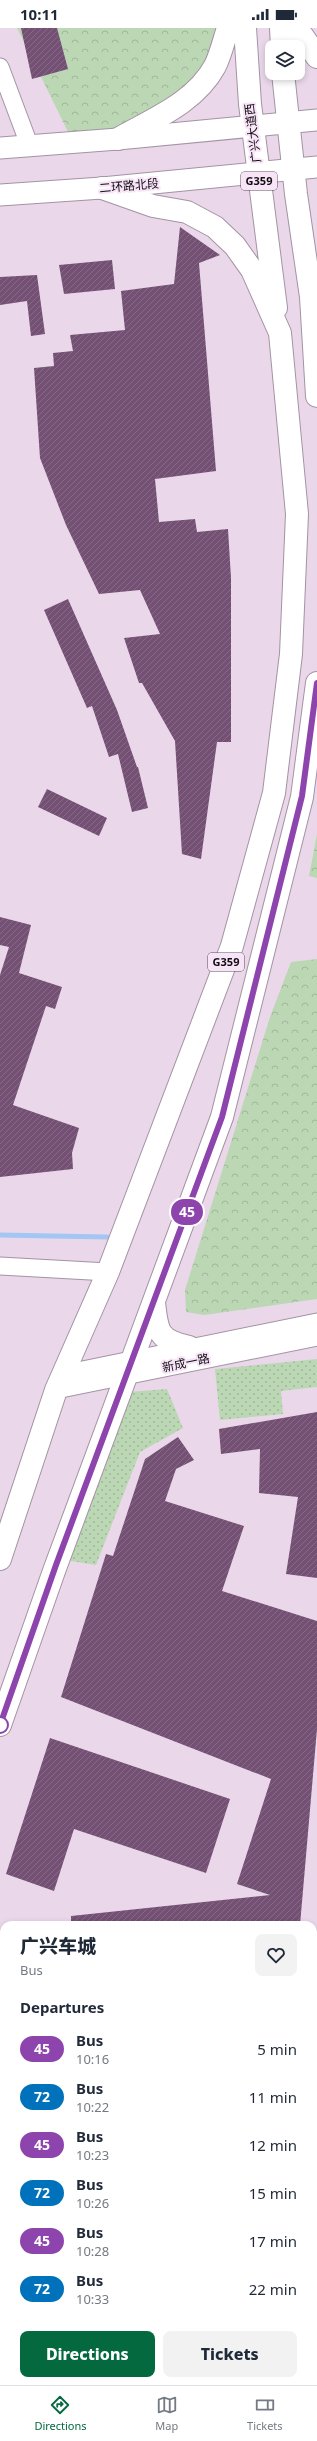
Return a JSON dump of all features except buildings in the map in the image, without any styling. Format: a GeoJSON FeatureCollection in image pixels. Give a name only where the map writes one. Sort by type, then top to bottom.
{"type":"FeatureCollection","features":[{"type":"Feature","properties":{"kind":"highway"},"geometry":{"type":"LineString","coordinates":[[118,139],[178,106],[200,87],[215,66],[228,28]]}},
{"type":"Feature","properties":{"kind":"highway","name":"广兴大道西"},"geometry":{"type":"LineString","coordinates":[[245,28],[252,126],[280,333]]}},
{"type":"Feature","properties":{"kind":"highway"},"geometry":{"type":"LineString","coordinates":[[281,28],[282,40]]}},
{"type":"Feature","properties":{"kind":"highway"},"geometry":{"type":"LineString","coordinates":[[297,28],[317,56]]}},
{"type":"Feature","properties":{"kind":"highway","name":"G359"},"geometry":{"type":"LineString","coordinates":[[284,80],[287,123],[311,297],[317,396]]}},
{"type":"Feature","properties":{"kind":"highway"},"geometry":{"type":"LineString","coordinates":[[102,188],[153,206],[187,212],[215,227],[235,246],[252,270],[280,333]]}},
{"type":"Feature","properties":{"kind":"highway"},"geometry":{"type":"LineString","coordinates":[[311,297],[317,275]]}},
{"type":"Feature","properties":{"kind":"highway","name":"G359"},"geometry":{"type":"LineString","coordinates":[[0,1559],[60,1382],[108,1272],[232,946],[274,793],[291,654],[296,514],[280,333]]}},
{"type":"Feature","properties":{"kind":"highway","name":"G359"},"geometry":{"type":"LineString","coordinates":[[0,1725],[54,1571],[222,1117],[302,796],[317,683]]}},
{"type":"Feature","properties":{"kind":"highway"},"geometry":{"type":"LineString","coordinates":[[154,1301],[156,1323],[160,1333],[170,1343],[189,1347]]}},
{"type":"Feature","properties":{"kind":"main road"},"geometry":{"type":"LineString","coordinates":[[0,148],[30,147],[317,120]]}},
{"type":"Feature","properties":{"kind":"main road","name":"二环路北段"},"geometry":{"type":"LineString","coordinates":[[0,195],[102,188],[317,167]]}},
{"type":"Feature","properties":{"kind":"street"},"geometry":{"type":"LineString","coordinates":[[0,67],[30,147]]}},
{"type":"Feature","properties":{"kind":"street"},"geometry":{"type":"LineString","coordinates":[[0,1266],[108,1272]]}},
{"type":"Feature","properties":{"kind":"street","name":"新成一路"},"geometry":{"type":"LineString","coordinates":[[130,1367],[189,1347],[317,1322]]}},
{"type":"Feature","properties":{"kind":"street","name":"新成一路"},"geometry":{"type":"LineString","coordinates":[[60,1382],[130,1367],[317,1337]]}},
{"type":"Feature","properties":{"kind":"green space"},"geometry":{"type":"Polygon","coordinates":[[[17,28],[219,28],[205,80],[167,117],[72,140],[17,28]]]}},
{"type":"Feature","properties":{"kind":"green space"},"geometry":{"type":"Polygon","coordinates":[[[317,834],[317,878],[309,876],[317,834]]]}},
{"type":"Feature","properties":{"kind":"green space"},"geometry":{"type":"Polygon","coordinates":[[[317,959],[317,1299],[204,1315],[186,1312],[185,1290],[270,1017],[291,962],[317,959]]]}},
{"type":"Feature","properties":{"kind":"green space"},"geometry":{"type":"Polygon","coordinates":[[[317,1359],[317,1387],[281,1391],[283,1414],[220,1420],[215,1369],[317,1359]]]}},
{"type":"Feature","properties":{"kind":"green space"},"geometry":{"type":"Polygon","coordinates":[[[167,1389],[183,1428],[140,1452],[96,1565],[65,1560],[129,1392],[167,1389]]]}},
{"type":"Feature","properties":{"kind":"waterway"},"geometry":{"type":"LineString","coordinates":[[0,1235],[107,1237]]}},
{"type":"Feature","properties":{"kind":"bus line","name":"45"},"geometry":{"type":"LineString","coordinates":[[0,1725],[56,1565],[222,1117],[302,796],[317,683]]}}]}
